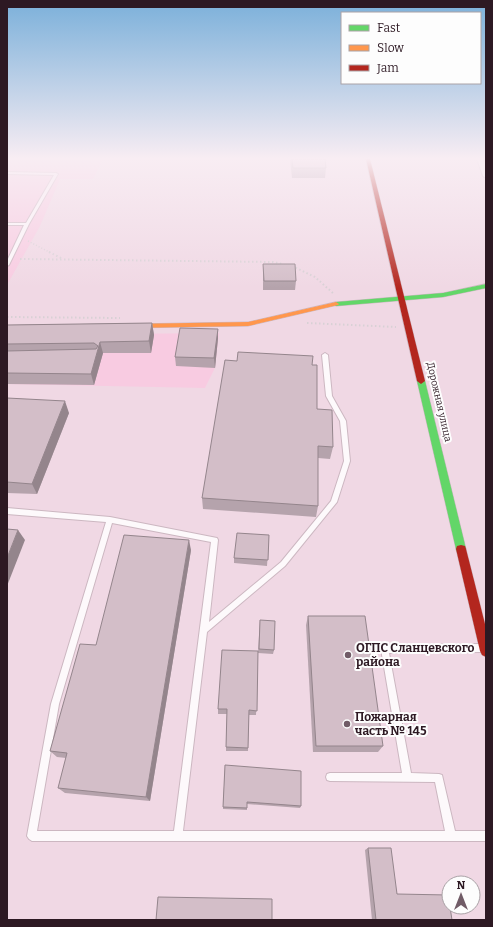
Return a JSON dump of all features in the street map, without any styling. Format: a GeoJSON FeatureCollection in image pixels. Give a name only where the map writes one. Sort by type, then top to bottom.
{"type":"FeatureCollection","features":[{"type":"Feature","properties":{"kind":"street","name":"Дорожная улица"},"geometry":{"type":"LineString","coordinates":[[379,202],[403,297],[486,650]]}},
{"type":"Feature","properties":{"kind":"street"},"geometry":{"type":"LineString","coordinates":[[118,326],[248,324],[342,303],[443,294],[486,286]]}},
{"type":"Feature","properties":{"kind":"lane"},"geometry":{"type":"LineString","coordinates":[[7,264],[40,202]]}},
{"type":"Feature","properties":{"kind":"lane"},"geometry":{"type":"LineString","coordinates":[[7,224],[27,224]]}},
{"type":"Feature","properties":{"kind":"lane"},"geometry":{"type":"LineString","coordinates":[[204,630],[283,564],[334,502],[347,461],[343,421],[329,396],[325,355]]}},
{"type":"Feature","properties":{"kind":"lane"},"geometry":{"type":"LineString","coordinates":[[7,511],[110,520],[215,540],[178,836]]}},
{"type":"Feature","properties":{"kind":"lane"},"geometry":{"type":"LineString","coordinates":[[110,520],[55,704],[32,836],[486,836]]}},
{"type":"Feature","properties":{"kind":"lane"},"geometry":{"type":"LineString","coordinates":[[406,778],[385,649],[486,650]]}},
{"type":"Feature","properties":{"kind":"lane"},"geometry":{"type":"LineString","coordinates":[[330,777],[439,778],[451,836]]}},
{"type":"Feature","properties":{"kind":"path"},"geometry":{"type":"LineString","coordinates":[[20,237],[64,259]]}},
{"type":"Feature","properties":{"kind":"path"},"geometry":{"type":"LineString","coordinates":[[10,259],[273,262],[296,267],[315,277],[326,285],[342,303]]}},
{"type":"Feature","properties":{"kind":"shaded area"},"geometry":{"type":"Polygon","coordinates":[[[7,202],[50,202],[40,226],[7,285],[7,202]]]}},
{"type":"Feature","properties":{"kind":"shaded area"},"geometry":{"type":"Polygon","coordinates":[[[219,333],[215,368],[205,388],[7,384],[7,335],[219,333]]]}},
{"type":"Feature","properties":{"kind":"building"},"geometry":{"type":"Polygon","coordinates":[[[263,264],[295,264],[296,281],[264,281],[263,264]]]}},
{"type":"Feature","properties":{"kind":"building"},"geometry":{"type":"Polygon","coordinates":[[[152,323],[149,341],[100,342],[91,374],[7,373],[7,351],[96,349],[98,346],[94,343],[7,344],[7,325],[152,323]]]}},
{"type":"Feature","properties":{"kind":"building"},"geometry":{"type":"Polygon","coordinates":[[[180,328],[218,329],[214,358],[175,357],[180,328]]]}},
{"type":"Feature","properties":{"kind":"building"},"geometry":{"type":"Polygon","coordinates":[[[238,352],[313,356],[312,365],[317,365],[317,409],[332,410],[333,447],[318,446],[318,506],[202,498],[225,360],[237,361],[238,352]]]}},
{"type":"Feature","properties":{"kind":"building"},"geometry":{"type":"Polygon","coordinates":[[[7,398],[65,401],[32,484],[7,482],[7,398]]]}},
{"type":"Feature","properties":{"kind":"building"},"geometry":{"type":"Polygon","coordinates":[[[7,529],[18,530],[7,558],[7,529]]]}},
{"type":"Feature","properties":{"kind":"building"},"geometry":{"type":"Polygon","coordinates":[[[237,533],[269,535],[268,560],[234,558],[237,533]]]}},
{"type":"Feature","properties":{"kind":"building"},"geometry":{"type":"Polygon","coordinates":[[[124,535],[189,540],[146,797],[58,788],[67,753],[50,751],[80,644],[96,645],[124,535]]]}},
{"type":"Feature","properties":{"kind":"building"},"geometry":{"type":"Polygon","coordinates":[[[308,616],[365,616],[383,746],[316,746],[308,616]]]}},
{"type":"Feature","properties":{"kind":"building"},"geometry":{"type":"Polygon","coordinates":[[[260,620],[275,621],[274,650],[259,649],[260,620]]]}},
{"type":"Feature","properties":{"kind":"building"},"geometry":{"type":"Polygon","coordinates":[[[222,650],[258,651],[257,711],[249,710],[248,748],[226,747],[227,709],[218,709],[222,650]]]}},
{"type":"Feature","properties":{"kind":"building"},"geometry":{"type":"Polygon","coordinates":[[[225,765],[301,771],[301,806],[247,802],[247,808],[223,807],[225,765]]]}},
{"type":"Feature","properties":{"kind":"building"},"geometry":{"type":"Polygon","coordinates":[[[368,848],[391,848],[397,894],[441,895],[441,915],[451,915],[452,920],[376,920],[368,848]]]}},
{"type":"Feature","properties":{"kind":"building"},"geometry":{"type":"Polygon","coordinates":[[[158,897],[272,899],[272,920],[156,920],[158,897]]]}},
{"type":"Feature","properties":{"kind":"traffic: fast"},"geometry":{"type":"LineString","coordinates":[[336,304],[443,295],[486,286]]}},
{"type":"Feature","properties":{"kind":"traffic: fast"},"geometry":{"type":"LineString","coordinates":[[421,381],[461,549]]}},
{"type":"Feature","properties":{"kind":"traffic: slow"},"geometry":{"type":"LineString","coordinates":[[129,326],[248,324],[336,304]]}},
{"type":"Feature","properties":{"kind":"traffic: jam"},"geometry":{"type":"LineString","coordinates":[[378,202],[421,381]]}},
{"type":"Feature","properties":{"kind":"traffic: jam"},"geometry":{"type":"LineString","coordinates":[[461,549],[486,651]]}},
{"type":"Feature","properties":{"kind":"place","name":"ОГПС Сланцевского района"},"geometry":{"type":"Point","coordinates":[348,655]}},
{"type":"Feature","properties":{"kind":"place","name":"Пожарная часть № 145"},"geometry":{"type":"Point","coordinates":[347,724]}}]}
